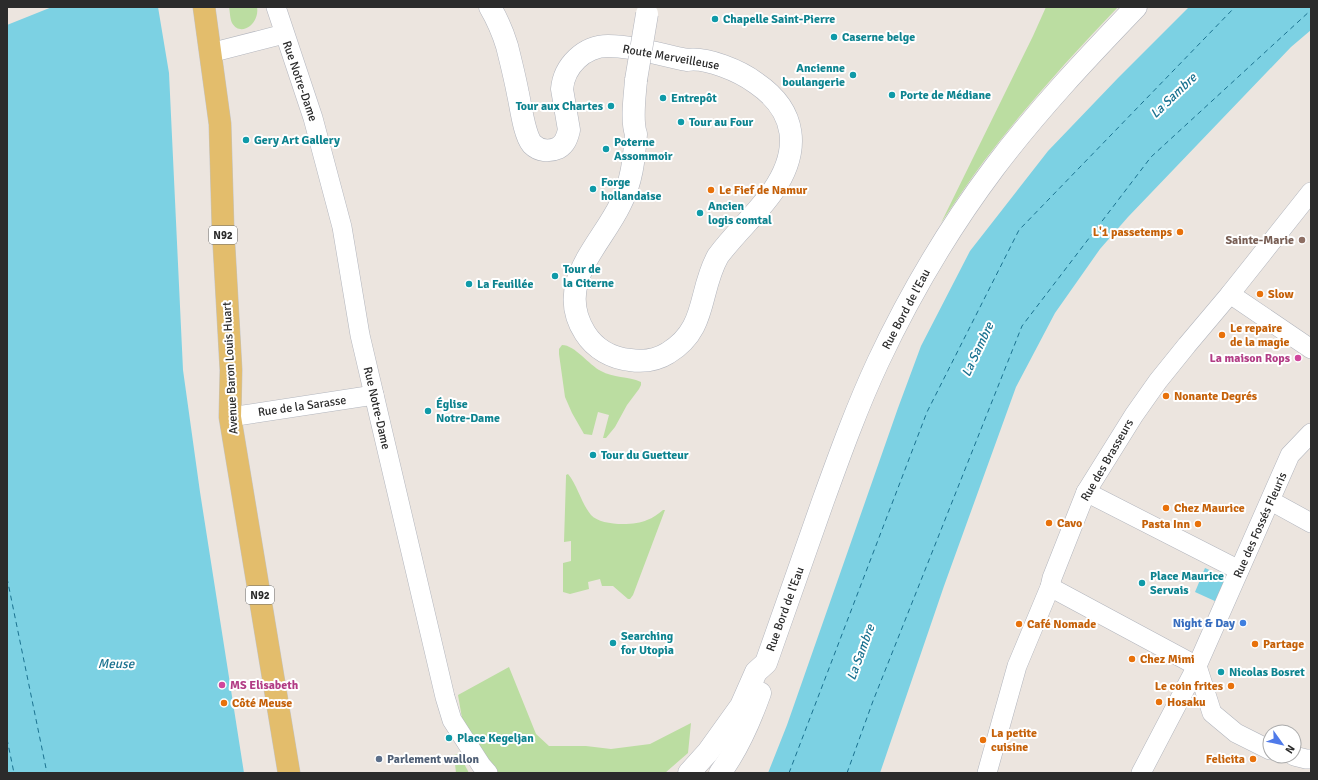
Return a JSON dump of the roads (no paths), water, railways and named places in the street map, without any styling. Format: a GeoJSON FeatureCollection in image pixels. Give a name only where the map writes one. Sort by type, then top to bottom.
{"type":"FeatureCollection","features":[{"type":"Feature","properties":{"kind":"main road","name":"Avenue Baron Louis Huart"},"geometry":{"type":"LineString","coordinates":[[204,7],[220,124],[223,228],[230,370],[230,417],[289,773]]}},
{"type":"Feature","properties":{"kind":"main road","name":"Route Merveilleuse"},"geometry":{"type":"LineString","coordinates":[[490,7],[507,45],[521,112],[529,139],[533,144],[543,150],[555,149],[565,142],[569,130],[562,89],[568,68],[584,53],[607,46],[626,48],[687,60],[712,63],[734,70],[764,88],[782,106],[789,121],[791,129],[791,144],[785,168],[770,195],[718,256],[713,267],[698,316],[689,334],[677,347],[660,358],[634,361],[612,356],[591,341],[581,326],[574,301],[575,289],[579,274],[620,205],[632,175],[636,134],[634,109],[636,80],[647,10]]}},
{"type":"Feature","properties":{"kind":"main road","name":"Rue Bord de l'Eau"},"geometry":{"type":"LineString","coordinates":[[689,773],[708,752],[737,712],[756,672],[766,663],[860,402],[878,362],[910,299],[940,246],[998,163],[1030,123],[1072,74],[1136,7]]}},
{"type":"Feature","properties":{"kind":"main road","name":"Rue Bord de l'Eau"},"geometry":{"type":"LineString","coordinates":[[720,773],[729,761],[753,711],[768,674],[766,663]]}},
{"type":"Feature","properties":{"kind":"street","name":"Rue Notre-Dame"},"geometry":{"type":"LineString","coordinates":[[276,7],[313,118],[342,227],[360,335],[445,697],[452,720],[480,765],[488,773]]}},
{"type":"Feature","properties":{"kind":"street","name":"Rue Notre-Dame"},"geometry":{"type":"LineString","coordinates":[[210,53],[284,34]]}},
{"type":"Feature","properties":{"kind":"street","name":"Rue des Brasseurs"},"geometry":{"type":"LineString","coordinates":[[987,773],[1017,666],[1050,588],[1052,578],[1086,492],[1134,415],[1158,381],[1230,294],[1311,192]]}},
{"type":"Feature","properties":{"kind":"street"},"geometry":{"type":"LineString","coordinates":[[1230,294],[1311,349]]}},
{"type":"Feature","properties":{"kind":"street","name":"Rue de la Sarasse"},"geometry":{"type":"LineString","coordinates":[[230,417],[374,395]]}},
{"type":"Feature","properties":{"kind":"street","name":"Rue des Fossés Fleuris"},"geometry":{"type":"LineString","coordinates":[[1142,773],[1197,666],[1290,455],[1311,433]]}},
{"type":"Feature","properties":{"kind":"street"},"geometry":{"type":"LineString","coordinates":[[1086,492],[1239,570]]}},
{"type":"Feature","properties":{"kind":"street"},"geometry":{"type":"LineString","coordinates":[[1271,501],[1311,523]]}},
{"type":"Feature","properties":{"kind":"street"},"geometry":{"type":"LineString","coordinates":[[1050,588],[1197,666],[1212,713],[1236,733],[1262,746]]}},
{"type":"Feature","properties":{"kind":"water","name":"Meuse"},"geometry":{"type":"Polygon","coordinates":[[[7,7],[158,7],[169,73],[183,370],[200,492],[244,773],[7,773],[7,7]]]}},
{"type":"Feature","properties":{"kind":"water","name":"La Sambre"},"geometry":{"type":"Polygon","coordinates":[[[1189,7],[1311,7],[1311,30],[1291,47],[1128,217],[1100,249],[1055,313],[1016,387],[944,586],[880,773],[768,773],[787,725],[921,346],[970,251],[1048,151],[1189,7]]]}},
{"type":"Feature","properties":{"kind":"water"},"geometry":{"type":"Polygon","coordinates":[[[1205,568],[1227,578],[1217,602],[1195,592],[1205,568]]]}},
{"type":"Feature","properties":{"kind":"place","name":"Chapelle Saint-Pierre"},"geometry":{"type":"Point","coordinates":[715,19]}},
{"type":"Feature","properties":{"kind":"place","name":"Caserne belge"},"geometry":{"type":"Point","coordinates":[834,37]}},
{"type":"Feature","properties":{"kind":"place","name":"Ancienne boulangerie"},"geometry":{"type":"Point","coordinates":[853,75]}},
{"type":"Feature","properties":{"kind":"place","name":"Porte de Médiane"},"geometry":{"type":"Point","coordinates":[892,95]}},
{"type":"Feature","properties":{"kind":"place","name":"Entrepôt"},"geometry":{"type":"Point","coordinates":[663,98]}},
{"type":"Feature","properties":{"kind":"place","name":"Tour aux Chartes"},"geometry":{"type":"Point","coordinates":[611,106]}},
{"type":"Feature","properties":{"kind":"place","name":"Tour au Four"},"geometry":{"type":"Point","coordinates":[681,122]}},
{"type":"Feature","properties":{"kind":"place","name":"Gery Art Gallery"},"geometry":{"type":"Point","coordinates":[246,140]}},
{"type":"Feature","properties":{"kind":"place","name":"Poterne Assommoir"},"geometry":{"type":"Point","coordinates":[606,149]}},
{"type":"Feature","properties":{"kind":"place","name":"Forge hollandaise"},"geometry":{"type":"Point","coordinates":[593,189]}},
{"type":"Feature","properties":{"kind":"place","name":"Le Fief de Namur"},"geometry":{"type":"Point","coordinates":[711,190]}},
{"type":"Feature","properties":{"kind":"place","name":"Ancien logis comtal"},"geometry":{"type":"Point","coordinates":[700,213]}},
{"type":"Feature","properties":{"kind":"place","name":"L'1 passetemps"},"geometry":{"type":"Point","coordinates":[1180,232]}},
{"type":"Feature","properties":{"kind":"place","name":"Sainte-Marie"},"geometry":{"type":"Point","coordinates":[1302,240]}},
{"type":"Feature","properties":{"kind":"place","name":"Tour de la Citerne"},"geometry":{"type":"Point","coordinates":[555,276]}},
{"type":"Feature","properties":{"kind":"place","name":"La Feuillée"},"geometry":{"type":"Point","coordinates":[469,284]}},
{"type":"Feature","properties":{"kind":"place","name":"Slow"},"geometry":{"type":"Point","coordinates":[1260,294]}},
{"type":"Feature","properties":{"kind":"place","name":"Le repaire de la magie"},"geometry":{"type":"Point","coordinates":[1222,335]}},
{"type":"Feature","properties":{"kind":"place","name":"La maison Rops"},"geometry":{"type":"Point","coordinates":[1298,358]}},
{"type":"Feature","properties":{"kind":"place","name":"Nonante Degrés"},"geometry":{"type":"Point","coordinates":[1166,396]}},
{"type":"Feature","properties":{"kind":"place","name":"Église Notre-Dame"},"geometry":{"type":"Point","coordinates":[428,411]}},
{"type":"Feature","properties":{"kind":"place","name":"Tour du Guetteur"},"geometry":{"type":"Point","coordinates":[593,455]}},
{"type":"Feature","properties":{"kind":"place","name":"Chez Maurice"},"geometry":{"type":"Point","coordinates":[1166,508]}},
{"type":"Feature","properties":{"kind":"place","name":"Cavo"},"geometry":{"type":"Point","coordinates":[1049,523]}},
{"type":"Feature","properties":{"kind":"place","name":"Pasta Inn"},"geometry":{"type":"Point","coordinates":[1198,524]}},
{"type":"Feature","properties":{"kind":"place","name":"Place Maurice Servais"},"geometry":{"type":"Point","coordinates":[1142,583]}},
{"type":"Feature","properties":{"kind":"place","name":"Night & Day"},"geometry":{"type":"Point","coordinates":[1243,623]}},
{"type":"Feature","properties":{"kind":"place","name":"Café Nomade"},"geometry":{"type":"Point","coordinates":[1019,624]}},
{"type":"Feature","properties":{"kind":"place","name":"Searching for Utopia"},"geometry":{"type":"Point","coordinates":[613,643]}},
{"type":"Feature","properties":{"kind":"place","name":"Partage"},"geometry":{"type":"Point","coordinates":[1255,644]}},
{"type":"Feature","properties":{"kind":"place","name":"Chez Mimi"},"geometry":{"type":"Point","coordinates":[1132,659]}},
{"type":"Feature","properties":{"kind":"place","name":"Nicolas Bosret"},"geometry":{"type":"Point","coordinates":[1221,672]}},
{"type":"Feature","properties":{"kind":"place","name":"MS Elisabeth"},"geometry":{"type":"Point","coordinates":[222,685]}},
{"type":"Feature","properties":{"kind":"place","name":"Le coin frites"},"geometry":{"type":"Point","coordinates":[1231,686]}},
{"type":"Feature","properties":{"kind":"place","name":"Hosaku"},"geometry":{"type":"Point","coordinates":[1159,702]}},
{"type":"Feature","properties":{"kind":"place","name":"Côté Meuse"},"geometry":{"type":"Point","coordinates":[224,703]}},
{"type":"Feature","properties":{"kind":"place","name":"Place Kegeljan"},"geometry":{"type":"Point","coordinates":[449,738]}},
{"type":"Feature","properties":{"kind":"place","name":"La petite cuisine"},"geometry":{"type":"Point","coordinates":[983,740]}},
{"type":"Feature","properties":{"kind":"place","name":"Parlement wallon"},"geometry":{"type":"Point","coordinates":[379,759]}},
{"type":"Feature","properties":{"kind":"place","name":"Felicita"},"geometry":{"type":"Point","coordinates":[1253,759]}}]}
